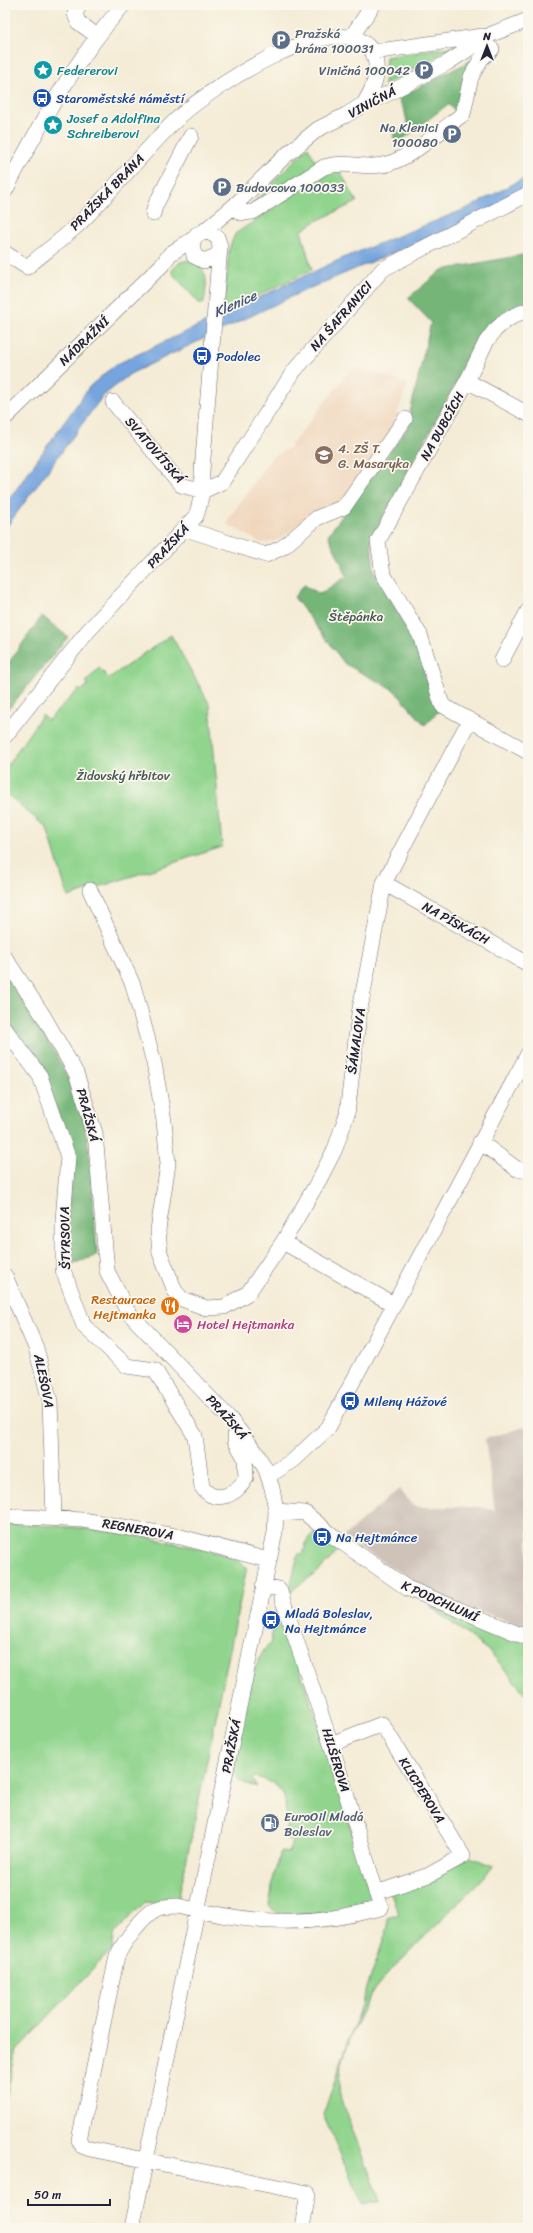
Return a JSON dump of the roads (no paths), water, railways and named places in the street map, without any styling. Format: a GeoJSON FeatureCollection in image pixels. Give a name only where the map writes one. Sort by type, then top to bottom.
{"type":"FeatureCollection","features":[{"type":"Feature","properties":{"kind":"street"},"geometry":{"type":"LineString","coordinates":[[79,5],[75,14],[78,22],[97,36]]}},
{"type":"Feature","properties":{"kind":"street"},"geometry":{"type":"LineString","coordinates":[[5,191],[50,106],[97,36],[123,5]]}},
{"type":"Feature","properties":{"kind":"street"},"geometry":{"type":"LineString","coordinates":[[354,33],[373,5]]}},
{"type":"Feature","properties":{"kind":"street","name":"VINIČNÁ"},"geometry":{"type":"LineString","coordinates":[[198,235],[233,207],[302,141],[318,129],[364,104],[385,95],[447,63],[492,34],[528,20]]}},
{"type":"Feature","properties":{"kind":"street","name":"PRAŽSKÁ BRÁNA"},"geometry":{"type":"LineString","coordinates":[[5,253],[27,267],[80,222],[175,120],[221,82],[262,57],[308,34],[336,29],[354,33],[368,44],[373,52]]}},
{"type":"Feature","properties":{"kind":"street"},"geometry":{"type":"LineString","coordinates":[[364,104],[374,86],[377,73],[373,52],[492,34]]}},
{"type":"Feature","properties":{"kind":"street"},"geometry":{"type":"LineString","coordinates":[[233,207],[241,213],[253,212],[324,167],[347,163],[364,166],[383,165],[399,160],[463,114],[471,77],[481,59],[492,49]]}},
{"type":"Feature","properties":{"kind":"street"},"geometry":{"type":"LineString","coordinates":[[153,214],[155,206],[191,136]]}},
{"type":"Feature","properties":{"kind":"street","name":"NA ŠAFRANICI"},"geometry":{"type":"LineString","coordinates":[[202,491],[222,482],[294,370],[383,269],[528,194]]}},
{"type":"Feature","properties":{"kind":"street","name":"VINIČNÁ"},"geometry":{"type":"LineString","coordinates":[[220,246],[233,207]]}},
{"type":"Feature","properties":{"kind":"street"},"geometry":{"type":"LineString","coordinates":[[213,233],[220,246],[216,256],[199,258],[191,247],[198,235],[213,233]]}},
{"type":"Feature","properties":{"kind":"street","name":"NÁDRAŽNÍ"},"geometry":{"type":"LineString","coordinates":[[5,418],[163,264],[170,254],[198,235]]}},
{"type":"Feature","properties":{"kind":"street","name":"PRAŽSKÁ"},"geometry":{"type":"LineString","coordinates":[[5,736],[88,631],[186,529],[196,516],[202,502],[202,471],[220,246]]}},
{"type":"Feature","properties":{"kind":"street","name":"NÁDRAŽNÍ"},"geometry":{"type":"LineString","coordinates":[[163,264],[183,254],[199,258]]}},
{"type":"Feature","properties":{"kind":"street","name":"PRAŽSKÁ"},"geometry":{"type":"LineString","coordinates":[[199,258],[212,278],[214,308]]}},
{"type":"Feature","properties":{"kind":"street","name":"NA DUBCÍCH"},"geometry":{"type":"LineString","coordinates":[[528,310],[515,315],[495,330],[486,342],[467,381],[378,541],[383,574],[420,635],[442,705],[528,752]]}},
{"type":"Feature","properties":{"kind":"street"},"geometry":{"type":"LineString","coordinates":[[467,381],[528,414]]}},
{"type":"Feature","properties":{"kind":"street","name":"SVATOVÍTSKÁ"},"geometry":{"type":"LineString","coordinates":[[112,402],[181,485],[202,491]]}},
{"type":"Feature","properties":{"kind":"street"},"geometry":{"type":"LineString","coordinates":[[186,529],[266,555],[283,547],[316,518],[344,507],[404,419]]}},
{"type":"Feature","properties":{"kind":"street"},"geometry":{"type":"LineString","coordinates":[[502,660],[528,611]]}},
{"type":"Feature","properties":{"kind":"street","name":"ŠÁMALOVA"},"geometry":{"type":"LineString","coordinates":[[90,890],[133,985],[154,1063],[164,1121],[168,1164],[158,1230],[160,1253],[175,1290],[182,1300],[206,1308],[224,1308],[248,1293],[283,1242],[335,1149],[346,1114],[359,1014],[384,883],[469,721]]}},
{"type":"Feature","properties":{"kind":"street","name":"NA PÍSKÁCH"},"geometry":{"type":"LineString","coordinates":[[384,883],[528,964]]}},
{"type":"Feature","properties":{"kind":"street","name":"PRAŽSKÁ"},"geometry":{"type":"LineString","coordinates":[[5,958],[44,1017],[76,1073],[95,1133],[107,1271],[128,1312],[236,1426],[255,1451],[268,1476],[276,1511],[275,1532],[268,1560],[197,1916],[132,2228]]}},
{"type":"Feature","properties":{"kind":"street","name":"ŠTYRSOVA"},"geometry":{"type":"LineString","coordinates":[[5,1029],[40,1076],[68,1157],[63,1220],[64,1270],[84,1326],[127,1366],[155,1370],[195,1436],[202,1487],[214,1496],[224,1496],[235,1492],[246,1478],[245,1458],[235,1440],[236,1426]]}},
{"type":"Feature","properties":{"kind":"street"},"geometry":{"type":"LineString","coordinates":[[268,1476],[294,1460],[328,1428],[528,1054]]}},
{"type":"Feature","properties":{"kind":"street"},"geometry":{"type":"LineString","coordinates":[[480,1142],[517,1169],[528,1170]]}},
{"type":"Feature","properties":{"kind":"street"},"geometry":{"type":"LineString","coordinates":[[283,1242],[393,1304]]}},
{"type":"Feature","properties":{"kind":"street","name":"ALEŠOVA"},"geometry":{"type":"LineString","coordinates":[[5,1276],[36,1348],[50,1402],[54,1517]]}},
{"type":"Feature","properties":{"kind":"street","name":"K PODCHLUMÍ"},"geometry":{"type":"LineString","coordinates":[[276,1511],[305,1513],[333,1536],[407,1588],[528,1638]]}},
{"type":"Feature","properties":{"kind":"street","name":"REGNEROVA"},"geometry":{"type":"LineString","coordinates":[[5,1516],[54,1517],[83,1520],[181,1537],[268,1560]]}},
{"type":"Feature","properties":{"kind":"street","name":"HILŠEROVA"},"geometry":{"type":"LineString","coordinates":[[197,1916],[261,1922],[317,1921],[349,1917],[381,1908],[331,1744],[278,1589],[263,1586]]}},
{"type":"Feature","properties":{"kind":"street","name":"KLICPEROVA"},"geometry":{"type":"LineString","coordinates":[[331,1744],[382,1724],[463,1856],[429,1875],[376,1893]]}},
{"type":"Feature","properties":{"kind":"street"},"geometry":{"type":"LineString","coordinates":[[197,1916],[178,1906],[157,1909],[124,1942],[117,1956],[80,2127],[79,2140],[85,2147],[146,2162],[308,2193],[302,2228]]}},
{"type":"Feature","properties":{"kind":"water"},"geometry":{"type":"Polygon","coordinates":[[[528,176],[528,191],[463,223],[301,292],[130,374],[102,397],[5,529],[5,505],[90,386],[115,365],[343,258],[468,208],[528,176]]]}},
{"type":"Feature","properties":{"kind":"place","name":"Pražská brána 100031"},"geometry":{"type":"Point","coordinates":[281,40]}},
{"type":"Feature","properties":{"kind":"place","name":"Federerovi"},"geometry":{"type":"Point","coordinates":[43,70]}},
{"type":"Feature","properties":{"kind":"place","name":"Viničná 100042"},"geometry":{"type":"Point","coordinates":[424,70]}},
{"type":"Feature","properties":{"kind":"place","name":"Staroměstské náměstí"},"geometry":{"type":"Point","coordinates":[42,98]}},
{"type":"Feature","properties":{"kind":"place","name":"Josef a Adolfina Schreiberovi"},"geometry":{"type":"Point","coordinates":[53,125]}},
{"type":"Feature","properties":{"kind":"place","name":"Na Klenici 100080"},"geometry":{"type":"Point","coordinates":[452,134]}},
{"type":"Feature","properties":{"kind":"place","name":"Budovcova 100033"},"geometry":{"type":"Point","coordinates":[222,187]}},
{"type":"Feature","properties":{"kind":"place","name":"Podolec"},"geometry":{"type":"Point","coordinates":[202,356]}},
{"type":"Feature","properties":{"kind":"place","name":"4. ZŠ T. G. Masaryka"},"geometry":{"type":"Point","coordinates":[324,455]}},
{"type":"Feature","properties":{"kind":"place","name":"Restaurace Hejtmanka"},"geometry":{"type":"Point","coordinates":[170,1306]}},
{"type":"Feature","properties":{"kind":"place","name":"Hotel Hejtmanka"},"geometry":{"type":"Point","coordinates":[183,1324]}},
{"type":"Feature","properties":{"kind":"place","name":"Mileny Hážové"},"geometry":{"type":"Point","coordinates":[350,1401]}},
{"type":"Feature","properties":{"kind":"place","name":"Na Hejtmánce"},"geometry":{"type":"Point","coordinates":[322,1537]}},
{"type":"Feature","properties":{"kind":"place","name":"Mladá Boleslav, Na Hejtmánce"},"geometry":{"type":"Point","coordinates":[271,1620]}},
{"type":"Feature","properties":{"kind":"place","name":"EuroOil Mladá Boleslav"},"geometry":{"type":"Point","coordinates":[270,1823]}},
{"type":"Feature","properties":{"kind":"water label","name":"Klenice"},"geometry":{"type":"Point","coordinates":[235,304]}},
{"type":"Feature","properties":{"kind":"park label","name":"Štěpánka"},"geometry":{"type":"Point","coordinates":[356,616]}},
{"type":"Feature","properties":{"kind":"park label","name":"Židovský hřbitov"},"geometry":{"type":"Point","coordinates":[123,775]}}]}
